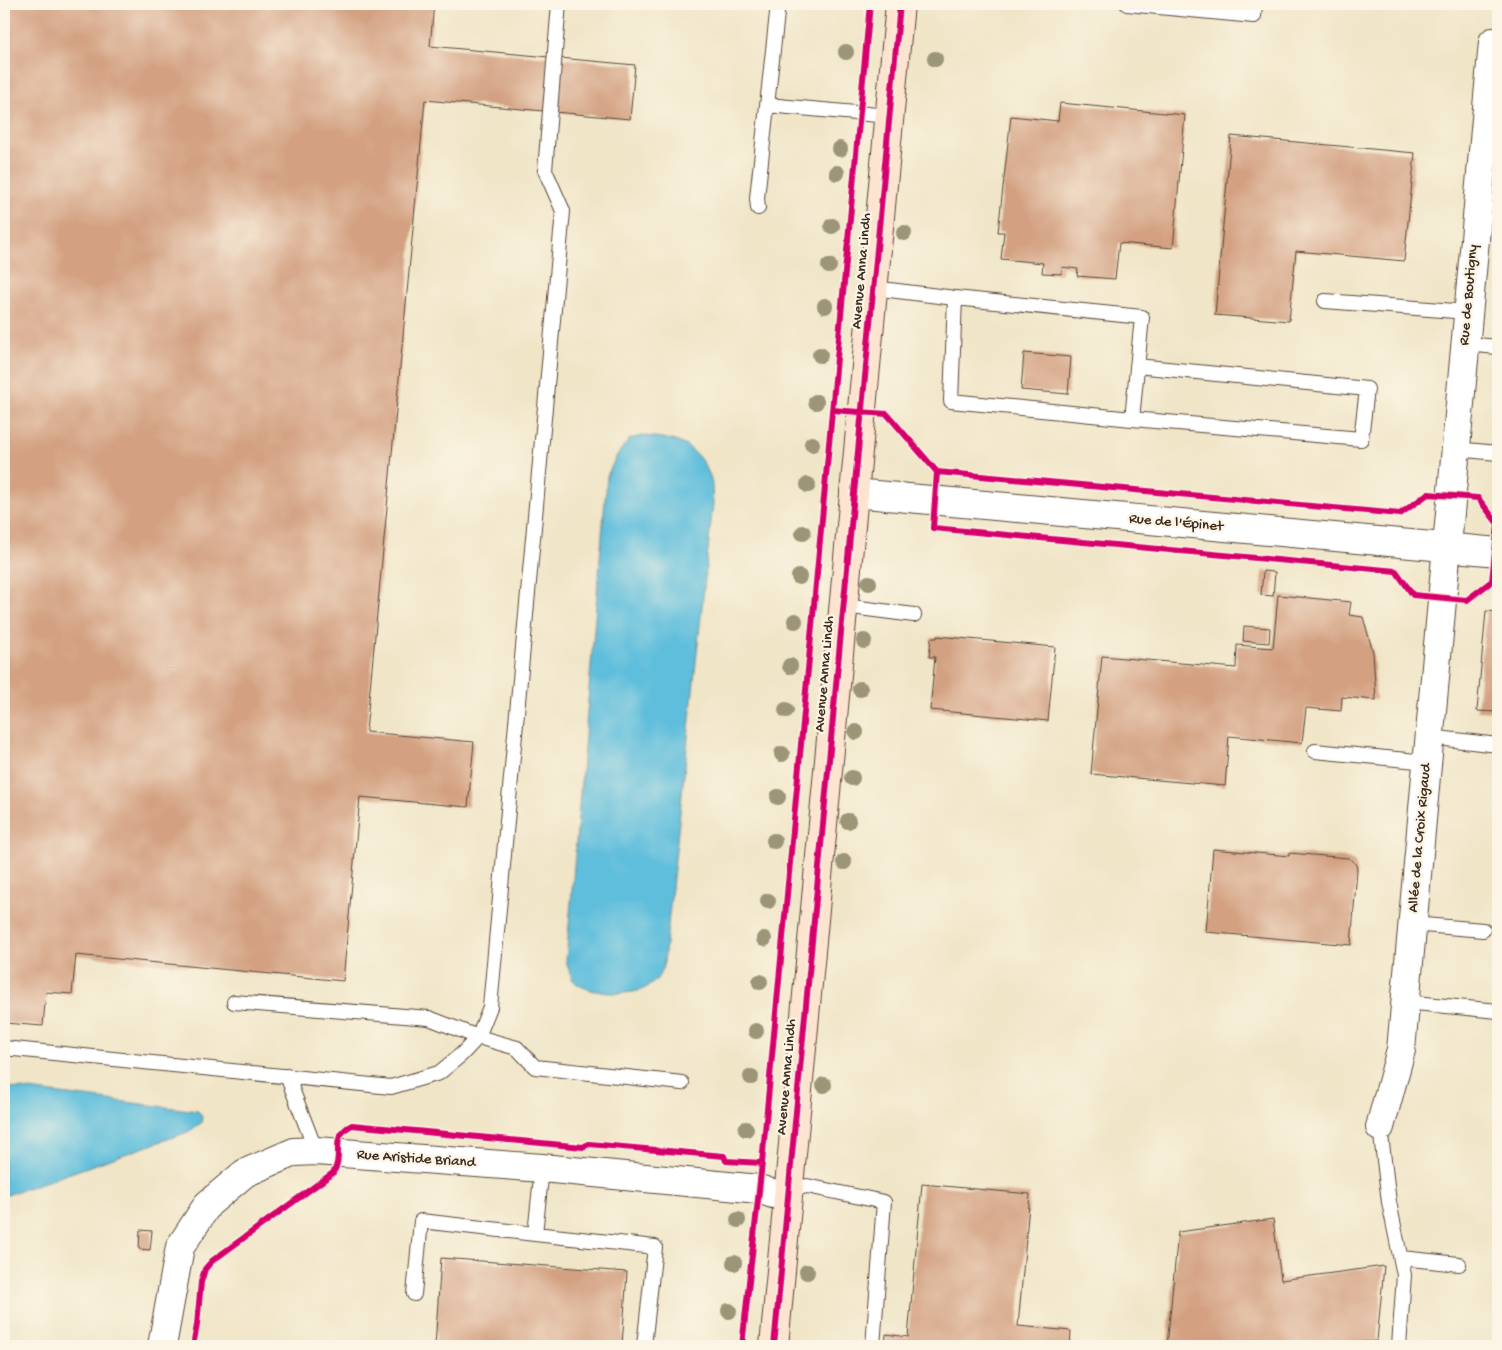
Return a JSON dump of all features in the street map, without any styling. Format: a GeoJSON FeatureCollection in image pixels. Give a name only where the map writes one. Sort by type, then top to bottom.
{"type":"FeatureCollection","features":[{"type":"Feature","properties":{"kind":"main road","name":"Avenue Anna Lindh"},"geometry":{"type":"LineString","coordinates":[[774,1346],[900,4]]}},
{"type":"Feature","properties":{"kind":"street","name":"Rue de Boutigny"},"geometry":{"type":"LineString","coordinates":[[1446,547],[1493,42]]}},
{"type":"Feature","properties":{"kind":"street","name":"Rue de l'Épinet"},"geometry":{"type":"LineString","coordinates":[[854,493],[1498,552]]}},
{"type":"Feature","properties":{"kind":"street","name":"Allée de la Croix Rigaud"},"geometry":{"type":"LineString","coordinates":[[1380,1127],[1401,1050],[1446,565],[1446,547]]}},
{"type":"Feature","properties":{"kind":"street","name":"Rue Aristide Briand"},"geometry":{"type":"LineString","coordinates":[[162,1346],[180,1247],[208,1204],[245,1173],[294,1152],[316,1151],[542,1168],[759,1189],[773,1194],[790,1190]]}},
{"type":"Feature","properties":{"kind":"lane"},"geometry":{"type":"LineString","coordinates":[[4,1048],[391,1087],[439,1073],[462,1054],[478,1037],[490,1007],[563,211],[545,170],[559,4]]}},
{"type":"Feature","properties":{"kind":"lane"},"geometry":{"type":"LineString","coordinates":[[758,208],[757,198],[778,4]]}},
{"type":"Feature","properties":{"kind":"lane"},"geometry":{"type":"LineString","coordinates":[[1127,4],[1254,16],[1255,4]]}},
{"type":"Feature","properties":{"kind":"lane"},"geometry":{"type":"LineString","coordinates":[[767,105],[889,116]]}},
{"type":"Feature","properties":{"kind":"lane"},"geometry":{"type":"LineString","coordinates":[[873,288],[1142,317],[1132,419]]}},
{"type":"Feature","properties":{"kind":"lane"},"geometry":{"type":"LineString","coordinates":[[955,298],[950,401],[1361,439],[1367,390],[1137,366]]}},
{"type":"Feature","properties":{"kind":"lane"},"geometry":{"type":"LineString","coordinates":[[1325,301],[1468,312]]}},
{"type":"Feature","properties":{"kind":"lane"},"geometry":{"type":"LineString","coordinates":[[1465,344],[1498,347]]}},
{"type":"Feature","properties":{"kind":"lane"},"geometry":{"type":"LineString","coordinates":[[1455,449],[1498,453]]}},
{"type":"Feature","properties":{"kind":"lane"},"geometry":{"type":"LineString","coordinates":[[844,606],[914,615]]}},
{"type":"Feature","properties":{"kind":"lane"},"geometry":{"type":"LineString","coordinates":[[1315,751],[1428,750],[1498,745]]}},
{"type":"Feature","properties":{"kind":"lane"},"geometry":{"type":"LineString","coordinates":[[1412,924],[1482,930]]}},
{"type":"Feature","properties":{"kind":"lane"},"geometry":{"type":"LineString","coordinates":[[234,1002],[429,1018],[478,1037],[517,1048],[535,1067],[682,1083]]}},
{"type":"Feature","properties":{"kind":"lane"},"geometry":{"type":"LineString","coordinates":[[1405,1002],[1498,1011]]}},
{"type":"Feature","properties":{"kind":"lane"},"geometry":{"type":"LineString","coordinates":[[287,1076],[316,1151]]}},
{"type":"Feature","properties":{"kind":"lane"},"geometry":{"type":"LineString","coordinates":[[1380,1127],[1389,1202],[1404,1275],[1399,1346]]}},
{"type":"Feature","properties":{"kind":"lane"},"geometry":{"type":"LineString","coordinates":[[535,1234],[542,1168]]}},
{"type":"Feature","properties":{"kind":"lane"},"geometry":{"type":"LineString","coordinates":[[790,1190],[807,1186],[884,1202],[873,1346]]}},
{"type":"Feature","properties":{"kind":"lane"},"geometry":{"type":"LineString","coordinates":[[414,1294],[421,1221],[655,1247],[644,1346]]}},
{"type":"Feature","properties":{"kind":"lane"},"geometry":{"type":"LineString","coordinates":[[1401,1258],[1459,1264]]}},
{"type":"Feature","properties":{"kind":"water"},"geometry":{"type":"Polygon","coordinates":[[[642,436],[665,438],[691,449],[698,456],[710,476],[713,503],[664,962],[662,970],[654,982],[647,987],[631,992],[609,993],[588,989],[579,985],[573,980],[566,961],[607,476],[617,455],[630,439],[642,436]]]}},
{"type":"Feature","properties":{"kind":"water"},"geometry":{"type":"Polygon","coordinates":[[[4,1087],[198,1111],[202,1117],[201,1123],[188,1132],[4,1196],[4,1087]]]}},
{"type":"Feature","properties":{"kind":"building"},"geometry":{"type":"Polygon","coordinates":[[[4,4],[434,4],[430,46],[635,65],[630,119],[425,100],[366,732],[474,742],[468,807],[360,797],[343,981],[76,955],[72,994],[46,992],[43,1026],[4,1023],[4,4]]]}},
{"type":"Feature","properties":{"kind":"building"},"geometry":{"type":"Polygon","coordinates":[[[1060,103],[1185,115],[1173,248],[1119,243],[1115,279],[1077,276],[1078,269],[1062,267],[1061,274],[1042,273],[1043,263],[1001,259],[1004,232],[998,232],[1011,116],[1058,121],[1060,103]]]}},
{"type":"Feature","properties":{"kind":"building"},"geometry":{"type":"Polygon","coordinates":[[[1231,136],[1415,153],[1404,261],[1296,251],[1289,321],[1215,315],[1231,136]]]}},
{"type":"Feature","properties":{"kind":"building"},"geometry":{"type":"Polygon","coordinates":[[[1024,353],[1071,357],[1068,394],[1021,390],[1024,353]]]}},
{"type":"Feature","properties":{"kind":"building"},"geometry":{"type":"Polygon","coordinates":[[[1263,571],[1275,572],[1273,596],[1261,595],[1263,571]]]}},
{"type":"Feature","properties":{"kind":"building"},"geometry":{"type":"Polygon","coordinates":[[[1278,595],[1351,602],[1349,615],[1363,617],[1373,652],[1376,700],[1342,697],[1341,711],[1306,708],[1302,743],[1229,736],[1225,786],[1091,774],[1102,656],[1236,668],[1237,645],[1273,648],[1278,595]]]}},
{"type":"Feature","properties":{"kind":"building"},"geometry":{"type":"Polygon","coordinates":[[[1486,611],[1498,612],[1498,712],[1477,711],[1486,611]]]}},
{"type":"Feature","properties":{"kind":"building"},"geometry":{"type":"Polygon","coordinates":[[[1244,626],[1270,628],[1269,643],[1243,641],[1244,626]]]}},
{"type":"Feature","properties":{"kind":"building"},"geometry":{"type":"Polygon","coordinates":[[[937,636],[1055,647],[1048,721],[930,710],[935,657],[929,657],[931,638],[937,638],[937,636]]]}},
{"type":"Feature","properties":{"kind":"building"},"geometry":{"type":"Polygon","coordinates":[[[1213,849],[1289,856],[1289,853],[1348,858],[1353,861],[1357,870],[1351,945],[1206,932],[1213,849]]]}},
{"type":"Feature","properties":{"kind":"building"},"geometry":{"type":"Polygon","coordinates":[[[922,1184],[1030,1194],[1018,1326],[1071,1331],[1070,1346],[885,1346],[886,1334],[908,1337],[922,1184]]]}},
{"type":"Feature","properties":{"kind":"building"},"geometry":{"type":"Polygon","coordinates":[[[1273,1219],[1281,1280],[1384,1266],[1377,1341],[1360,1342],[1360,1346],[1167,1346],[1178,1232],[1273,1219]]]}},
{"type":"Feature","properties":{"kind":"building"},"geometry":{"type":"Polygon","coordinates":[[[140,1230],[152,1231],[150,1250],[139,1249],[140,1230]]]}},
{"type":"Feature","properties":{"kind":"building"},"geometry":{"type":"Polygon","coordinates":[[[441,1258],[627,1272],[622,1346],[435,1346],[441,1258]]]}},
{"type":"Feature","properties":{"kind":"cycle path"},"geometry":{"type":"LineString","coordinates":[[742,1346],[762,1163],[870,4]]}},
{"type":"Feature","properties":{"kind":"cycle path"},"geometry":{"type":"LineString","coordinates":[[774,1346],[900,4]]}},
{"type":"Feature","properties":{"kind":"cycle path"},"geometry":{"type":"LineString","coordinates":[[832,410],[887,414],[937,472],[1400,514],[1428,494],[1478,498],[1498,524]]}},
{"type":"Feature","properties":{"kind":"cycle path"},"geometry":{"type":"LineString","coordinates":[[937,472],[933,528],[1396,571],[1413,595],[1467,600],[1492,581],[1498,524]]}},
{"type":"Feature","properties":{"kind":"cycle path"},"geometry":{"type":"LineString","coordinates":[[193,1346],[201,1282],[205,1269],[212,1261],[333,1173],[338,1160],[341,1135],[352,1125],[583,1147],[589,1144],[724,1156],[726,1161],[762,1163]]}}]}
